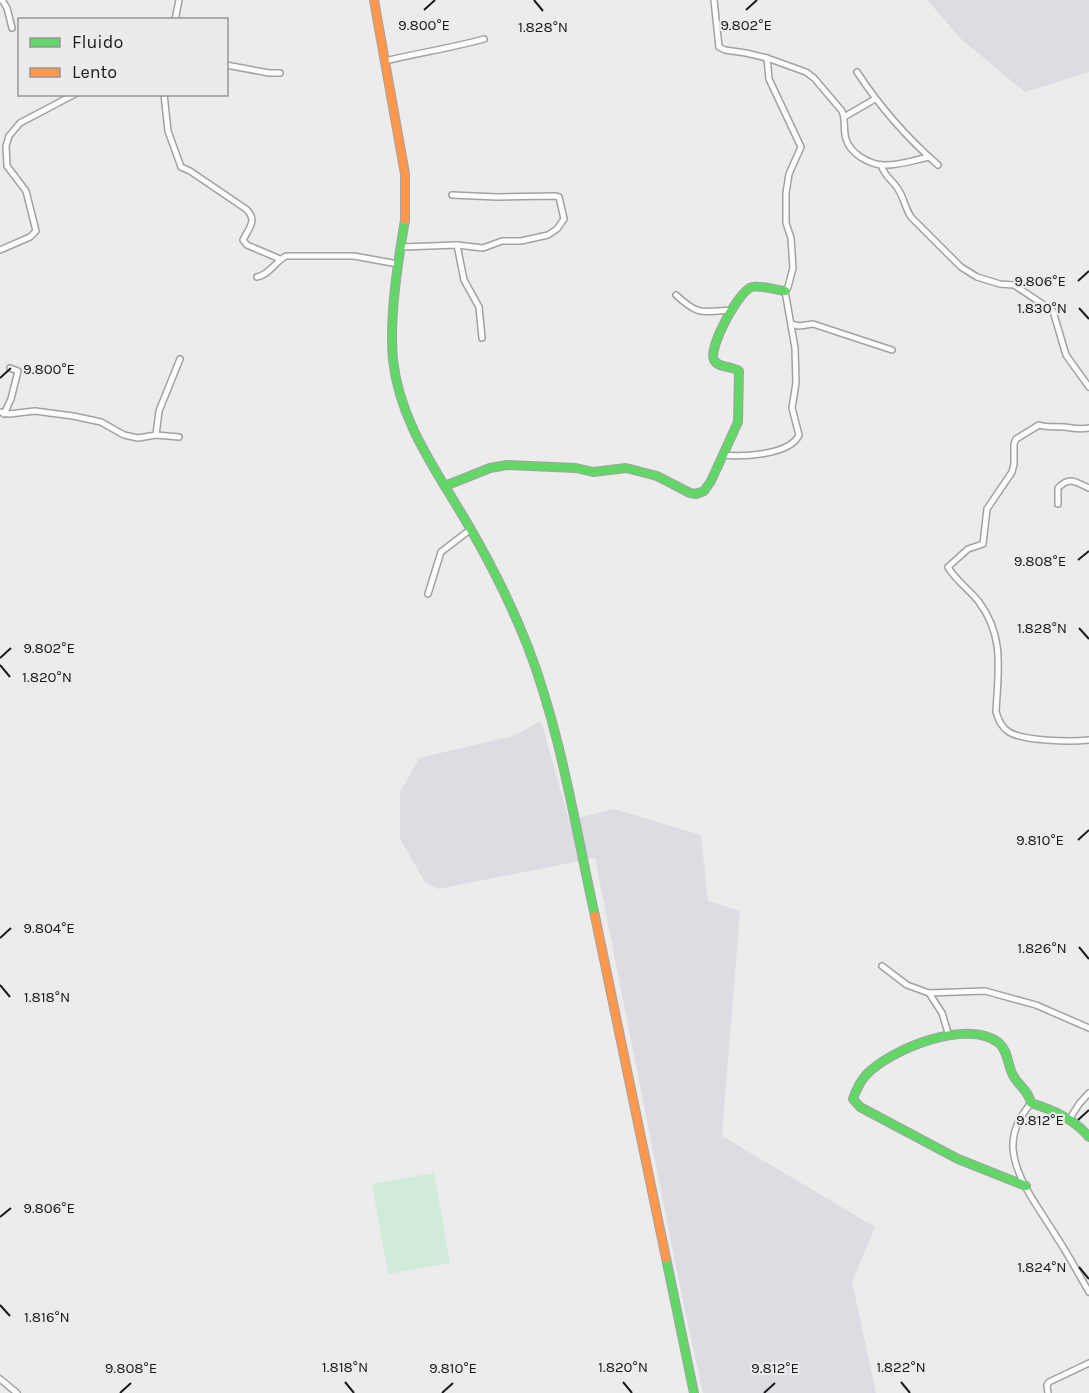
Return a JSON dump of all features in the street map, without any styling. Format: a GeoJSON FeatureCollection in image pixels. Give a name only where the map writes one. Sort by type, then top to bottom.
{"type":"FeatureCollection","features":[{"type":"Feature","properties":{"kind":"main road"},"geometry":{"type":"LineString","coordinates":[[374,0],[405,174],[406,214],[398,264],[392,341],[399,392],[410,424],[424,452],[471,529],[504,591],[528,648],[554,728],[631,1084],[694,1393]]}},
{"type":"Feature","properties":{"kind":"main road"},"geometry":{"type":"LineString","coordinates":[[445,486],[490,468],[507,465],[576,468],[593,472],[626,468],[657,476],[690,493],[696,494],[704,491],[711,481],[738,422],[740,371],[715,362],[713,358],[716,338],[744,293],[752,287],[785,291]]}},
{"type":"Feature","properties":{"kind":"main road"},"geometry":{"type":"LineString","coordinates":[[1026,1186],[958,1159],[860,1107],[853,1100],[857,1088],[874,1067],[928,1039],[949,1036],[982,1036],[999,1042],[1006,1051],[1012,1075],[1029,1091],[1031,1103],[1040,1105],[1069,1120],[1085,1131],[1089,1137]]}},
{"type":"Feature","properties":{"kind":"street"},"geometry":{"type":"LineString","coordinates":[[2,0],[12,28]]}},
{"type":"Feature","properties":{"kind":"street"},"geometry":{"type":"LineString","coordinates":[[175,18],[178,0]]}},
{"type":"Feature","properties":{"kind":"street"},"geometry":{"type":"LineString","coordinates":[[714,0],[719,47],[766,58],[811,75],[842,111],[846,138],[856,154],[881,165],[905,163],[929,157]]}},
{"type":"Feature","properties":{"kind":"street"},"geometry":{"type":"LineString","coordinates":[[385,61],[453,48],[484,39]]}},
{"type":"Feature","properties":{"kind":"street"},"geometry":{"type":"LineString","coordinates":[[723,455],[750,456],[784,449],[796,441],[799,435],[792,408],[796,383],[795,348],[785,291],[793,268],[791,238],[786,223],[786,193],[789,174],[801,147],[770,79],[766,58]]}},
{"type":"Feature","properties":{"kind":"street"},"geometry":{"type":"LineString","coordinates":[[228,66],[280,73]]}},
{"type":"Feature","properties":{"kind":"street"},"geometry":{"type":"LineString","coordinates":[[857,72],[875,99],[907,136],[938,165]]}},
{"type":"Feature","properties":{"kind":"street"},"geometry":{"type":"LineString","coordinates":[[0,250],[30,237],[36,231],[26,191],[7,166],[9,136],[15,128],[71,96]]}},
{"type":"Feature","properties":{"kind":"street"},"geometry":{"type":"LineString","coordinates":[[164,96],[168,131],[181,167],[246,208],[253,216],[253,222],[243,240],[247,245],[280,259]]}},
{"type":"Feature","properties":{"kind":"street"},"geometry":{"type":"LineString","coordinates":[[844,117],[875,99]]}},
{"type":"Feature","properties":{"kind":"street"},"geometry":{"type":"LineString","coordinates":[[0,161],[6,154]]}},
{"type":"Feature","properties":{"kind":"street"},"geometry":{"type":"LineString","coordinates":[[881,165],[886,177],[898,189],[911,217],[961,267],[977,277],[1000,284],[1014,285],[1053,311],[1066,355],[1089,387]]}},
{"type":"Feature","properties":{"kind":"street"},"geometry":{"type":"LineString","coordinates":[[402,247],[457,245],[483,249],[510,240],[521,241],[548,235],[557,229],[564,219],[559,197],[555,196],[452,195]]}},
{"type":"Feature","properties":{"kind":"street"},"geometry":{"type":"LineString","coordinates":[[457,245],[464,280],[479,307],[482,338]]}},
{"type":"Feature","properties":{"kind":"street"},"geometry":{"type":"LineString","coordinates":[[257,277],[263,276],[286,256],[354,256],[398,264]]}},
{"type":"Feature","properties":{"kind":"street"},"geometry":{"type":"LineString","coordinates":[[676,295],[689,307],[699,311],[733,310]]}},
{"type":"Feature","properties":{"kind":"street"},"geometry":{"type":"LineString","coordinates":[[791,324],[799,326],[813,324],[892,350]]}},
{"type":"Feature","properties":{"kind":"street"},"geometry":{"type":"LineString","coordinates":[[156,435],[159,411],[180,359]]}},
{"type":"Feature","properties":{"kind":"street"},"geometry":{"type":"LineString","coordinates":[[2,413],[11,399],[18,370],[10,368]]}},
{"type":"Feature","properties":{"kind":"street"},"geometry":{"type":"LineString","coordinates":[[2,413],[31,411],[73,416],[101,422],[124,435],[138,438],[156,435],[178,437]]}},
{"type":"Feature","properties":{"kind":"street"},"geometry":{"type":"LineString","coordinates":[[1089,428],[1073,430],[1062,426],[1050,428],[1039,425],[1016,439],[1012,472],[987,509],[983,544],[968,549],[948,567],[980,603],[999,643],[996,712],[1008,732],[1051,740],[1089,740]]}},
{"type":"Feature","properties":{"kind":"street"},"geometry":{"type":"LineString","coordinates":[[1058,504],[1058,488],[1064,482],[1070,480],[1089,488]]}},
{"type":"Feature","properties":{"kind":"street"},"geometry":{"type":"LineString","coordinates":[[428,594],[441,552],[471,529]]}},
{"type":"Feature","properties":{"kind":"street"},"geometry":{"type":"LineString","coordinates":[[882,966],[907,985],[929,993],[985,991],[1036,1005],[1089,1028]]}},
{"type":"Feature","properties":{"kind":"street"},"geometry":{"type":"LineString","coordinates":[[929,993],[942,1013],[949,1036]]}},
{"type":"Feature","properties":{"kind":"street"},"geometry":{"type":"LineString","coordinates":[[1069,1120],[1089,1093]]}},
{"type":"Feature","properties":{"kind":"street"},"geometry":{"type":"LineString","coordinates":[[1031,1103],[1019,1118],[1015,1128],[1013,1148],[1017,1166],[1026,1186],[1089,1292]]}},
{"type":"Feature","properties":{"kind":"street"},"geometry":{"type":"LineString","coordinates":[[1048,1393],[1049,1382],[1089,1363]]}},
{"type":"Feature","properties":{"kind":"street"},"geometry":{"type":"LineString","coordinates":[[0,1379],[16,1393]]}},
{"type":"Feature","properties":{"kind":"shaded area"},"geometry":{"type":"Polygon","coordinates":[[[927,0],[1089,0],[1089,72],[1025,92],[963,41],[927,0]]]}},
{"type":"Feature","properties":{"kind":"shaded area"},"geometry":{"type":"Polygon","coordinates":[[[541,721],[569,820],[614,809],[701,835],[708,901],[740,911],[722,1136],[875,1227],[852,1282],[876,1393],[703,1393],[595,858],[438,889],[425,882],[400,839],[400,792],[419,758],[513,736],[541,721]]]}},
{"type":"Feature","properties":{"kind":"green space"},"geometry":{"type":"Polygon","coordinates":[[[434,1173],[450,1263],[388,1274],[372,1184],[434,1173]]]}},
{"type":"Feature","properties":{"kind":"traffic: fast"},"geometry":{"type":"LineString","coordinates":[[405,220],[392,326],[393,360],[397,383],[422,448],[486,557],[528,647],[550,713],[595,916]]}},
{"type":"Feature","properties":{"kind":"traffic: fast"},"geometry":{"type":"LineString","coordinates":[[445,486],[490,468],[507,465],[576,468],[593,472],[626,468],[657,476],[690,493],[696,494],[704,491],[711,481],[738,422],[739,371],[716,363],[714,360],[713,354],[720,332],[740,298],[752,287],[785,291]]}},
{"type":"Feature","properties":{"kind":"traffic: fast"},"geometry":{"type":"LineString","coordinates":[[1026,1186],[958,1159],[860,1107],[853,1099],[860,1083],[877,1065],[910,1047],[950,1035],[985,1036],[1002,1047],[1012,1073],[1031,1103],[1063,1116],[1089,1137]]}},
{"type":"Feature","properties":{"kind":"traffic: fast"},"geometry":{"type":"LineString","coordinates":[[666,1258],[694,1393]]}},
{"type":"Feature","properties":{"kind":"traffic: slow"},"geometry":{"type":"LineString","coordinates":[[374,0],[405,174],[405,220]]}},
{"type":"Feature","properties":{"kind":"traffic: slow"},"geometry":{"type":"LineString","coordinates":[[595,916],[666,1258]]}}]}
